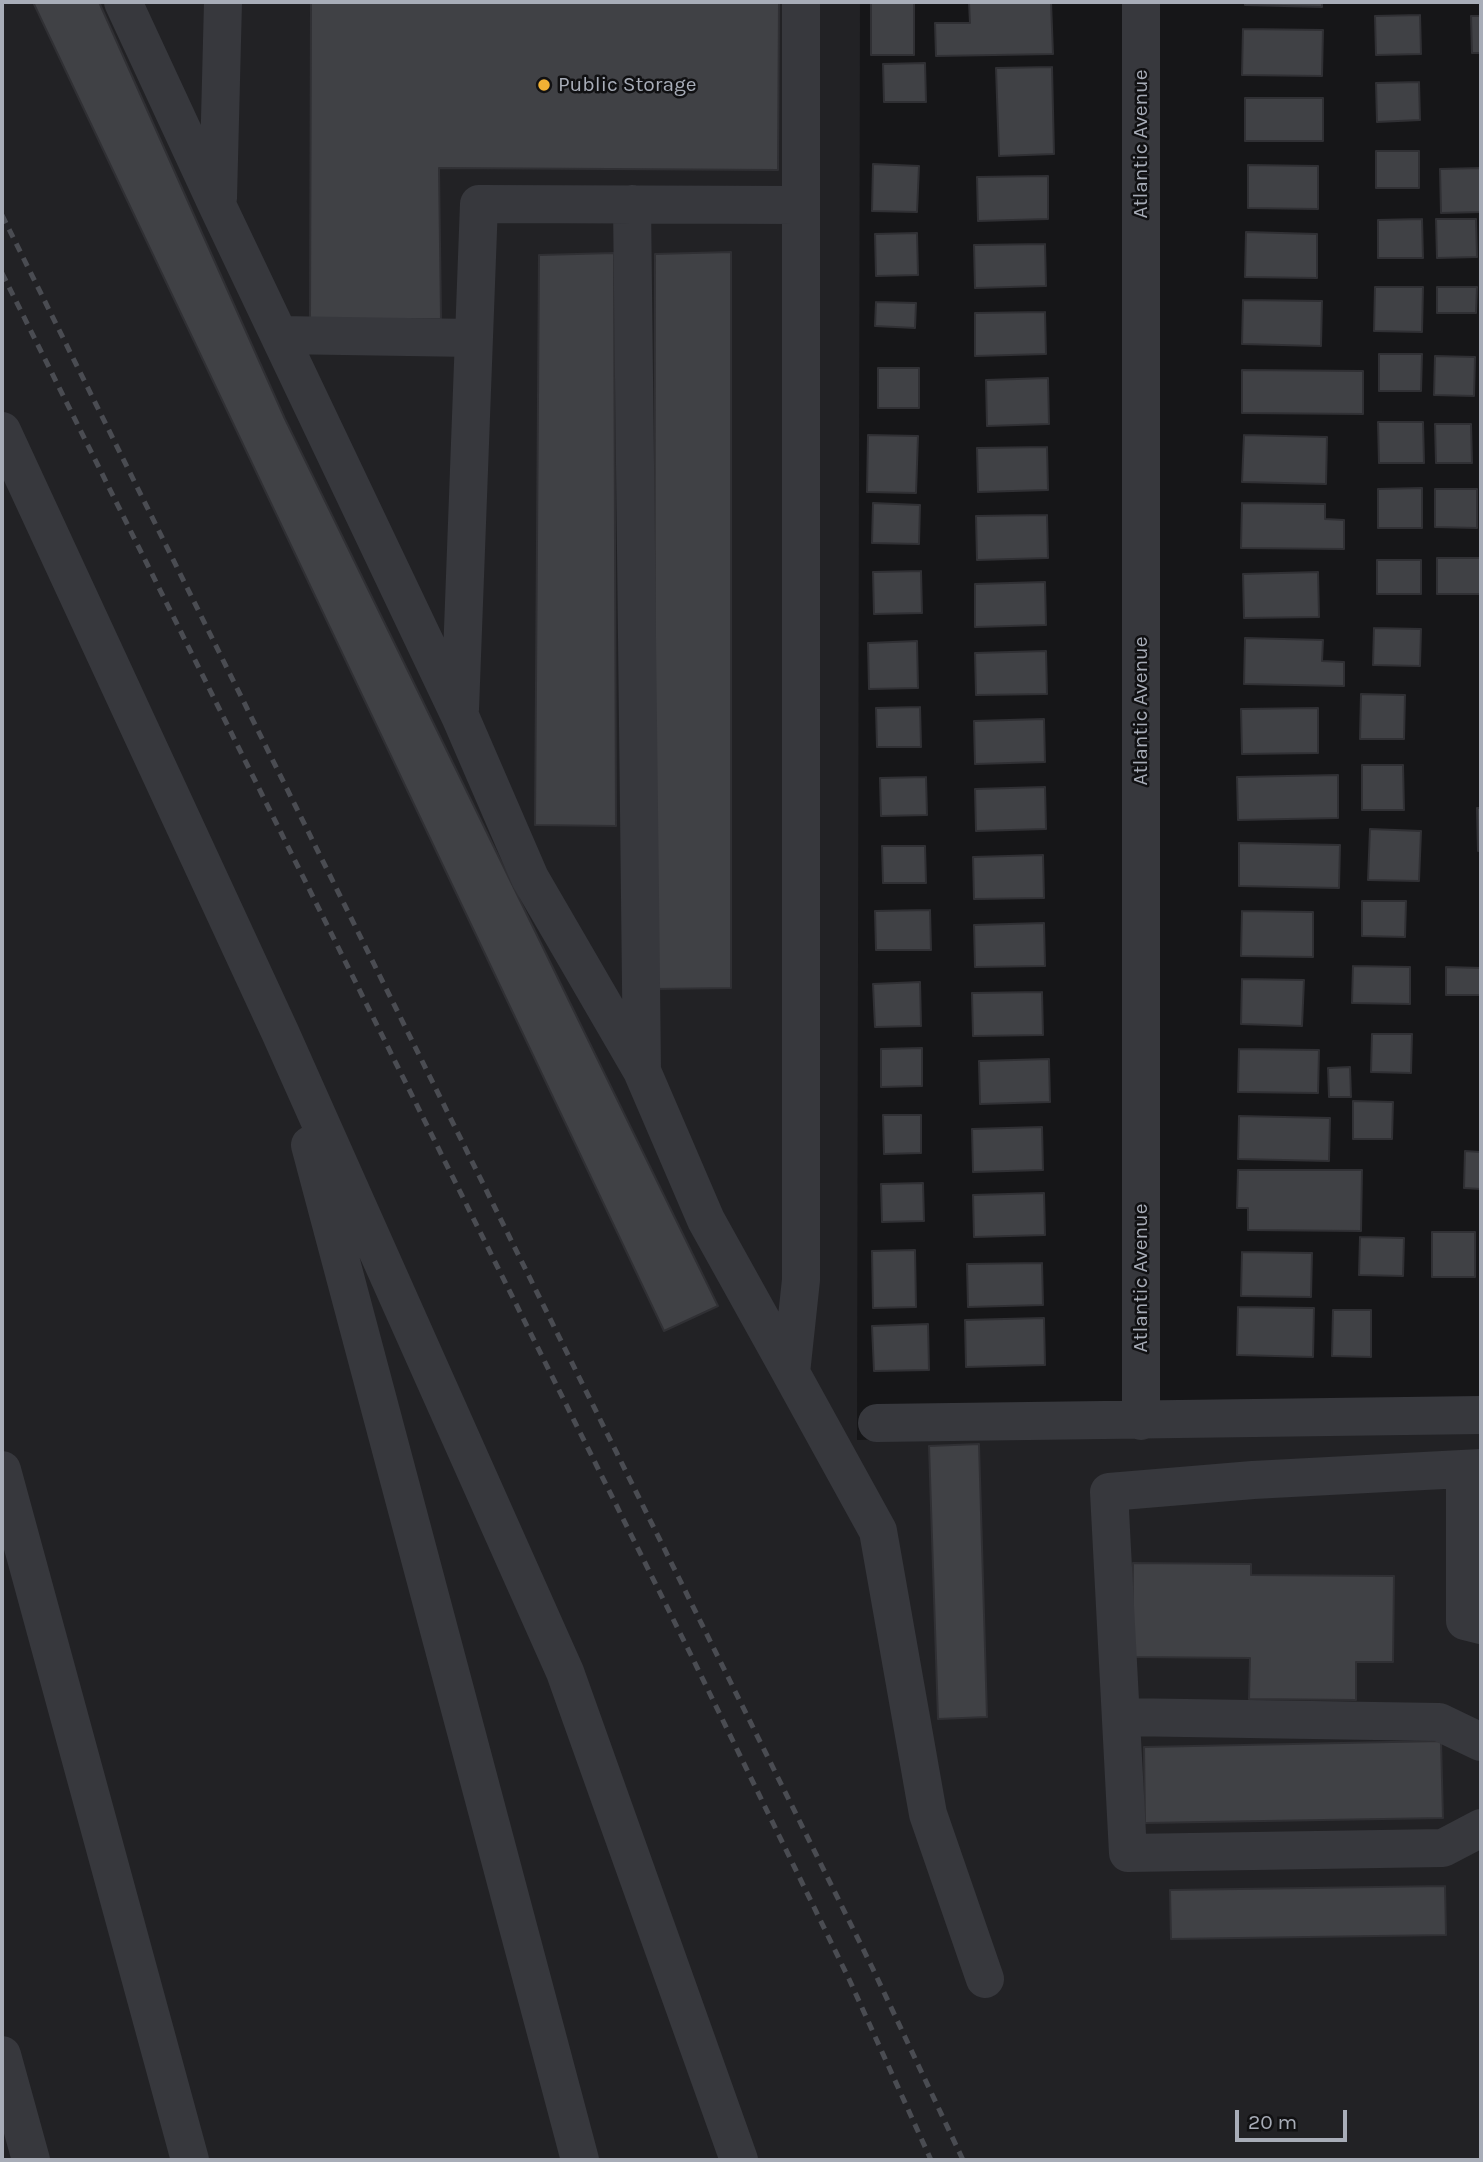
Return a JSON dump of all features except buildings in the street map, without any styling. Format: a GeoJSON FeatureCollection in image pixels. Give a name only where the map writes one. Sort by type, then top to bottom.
{"type":"FeatureCollection","features":[{"type":"Feature","properties":{"kind":"street"},"geometry":{"type":"LineString","coordinates":[[123,2],[460,716],[530,878],[642,1071],[706,1220],[878,1531],[928,1814],[985,1979]]}},
{"type":"Feature","properties":{"kind":"street"},"geometry":{"type":"LineString","coordinates":[[218,207],[223,2]]}},
{"type":"Feature","properties":{"kind":"street"},"geometry":{"type":"LineString","coordinates":[[791,1373],[801,1280],[801,2]]}},
{"type":"Feature","properties":{"kind":"street","name":"Atlantic Avenue"},"geometry":{"type":"LineString","coordinates":[[1141,2],[1141,1421]]}},
{"type":"Feature","properties":{"kind":"street"},"geometry":{"type":"LineString","coordinates":[[460,716],[479,204],[801,205]]}},
{"type":"Feature","properties":{"kind":"street"},"geometry":{"type":"LineString","coordinates":[[632,204],[642,1071]]}},
{"type":"Feature","properties":{"kind":"street"},"geometry":{"type":"LineString","coordinates":[[279,335],[473,338]]}},
{"type":"Feature","properties":{"kind":"street"},"geometry":{"type":"LineString","coordinates":[[2,430],[280,1032],[565,1672],[738,2160]]}},
{"type":"Feature","properties":{"kind":"street"},"geometry":{"type":"LineString","coordinates":[[280,1032],[580,2160]]}},
{"type":"Feature","properties":{"kind":"street"},"geometry":{"type":"LineString","coordinates":[[877,1423],[1481,1415]]}},
{"type":"Feature","properties":{"kind":"street"},"geometry":{"type":"LineString","coordinates":[[1481,1625],[1465,1621],[1473,1469],[1253,1480],[1109,1492],[1128,1853],[1443,1848],[1481,1828]]}},
{"type":"Feature","properties":{"kind":"street"},"geometry":{"type":"LineString","coordinates":[[2,1470],[190,2160]]}},
{"type":"Feature","properties":{"kind":"street"},"geometry":{"type":"LineString","coordinates":[[1122,1717],[1439,1722],[1481,1742]]}},
{"type":"Feature","properties":{"kind":"street"},"geometry":{"type":"LineString","coordinates":[[2,2055],[31,2160]]}},
{"type":"Feature","properties":{"kind":"shaded area"},"geometry":{"type":"Polygon","coordinates":[[[2,2],[860,2],[857,1440],[1481,1423],[1481,2160],[2,2160],[2,2]]]}},
{"type":"Feature","properties":{"kind":"railway"},"geometry":{"type":"LineString","coordinates":[[2,215],[872,1967],[963,2160]]}},
{"type":"Feature","properties":{"kind":"railway"},"geometry":{"type":"LineString","coordinates":[[2,273],[691,1655],[849,1979],[931,2160]]}},
{"type":"Feature","properties":{"kind":"place","name":"Public Storage"},"geometry":{"type":"Point","coordinates":[544,85]}}]}
